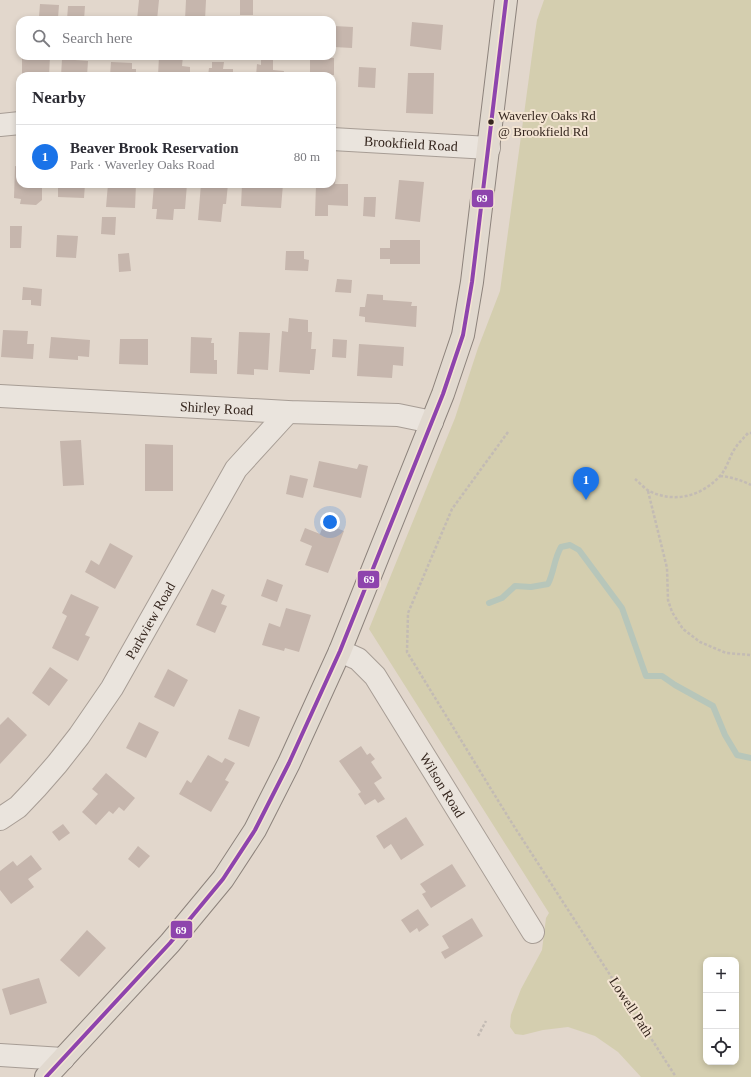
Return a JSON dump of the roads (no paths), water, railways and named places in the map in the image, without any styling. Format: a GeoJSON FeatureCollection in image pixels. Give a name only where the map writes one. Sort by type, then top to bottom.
{"type":"FeatureCollection","features":[{"type":"Feature","properties":{"kind":"main road"},"geometry":{"type":"LineString","coordinates":[[46,1077],[165,949],[223,879],[256,830],[289,763],[340,651],[432,422],[458,350],[467,313],[489,148],[506,0]]}},
{"type":"Feature","properties":{"kind":"main road"},"geometry":{"type":"LineString","coordinates":[[500,50],[511,18],[520,0]]}},
{"type":"Feature","properties":{"kind":"street"},"geometry":{"type":"LineString","coordinates":[[0,125],[16,123]]}},
{"type":"Feature","properties":{"kind":"street","name":"Brookfield Road"},"geometry":{"type":"LineString","coordinates":[[336,139],[489,148]]}},
{"type":"Feature","properties":{"kind":"street","name":"Shirley Road"},"geometry":{"type":"LineString","coordinates":[[0,396],[288,412],[398,416],[432,422]]}},
{"type":"Feature","properties":{"kind":"street","name":"Parkview Road"},"geometry":{"type":"LineString","coordinates":[[0,819],[18,807],[57,764],[79,736],[112,688],[236,469],[288,412]]}},
{"type":"Feature","properties":{"kind":"street","name":"Wilson Road"},"geometry":{"type":"LineString","coordinates":[[340,651],[358,659],[375,676],[533,932]]}},
{"type":"Feature","properties":{"kind":"street"},"geometry":{"type":"LineString","coordinates":[[0,1055],[63,1059]]}},
{"type":"Feature","properties":{"kind":"waterway"},"geometry":{"type":"LineString","coordinates":[[489,603],[502,598],[515,586],[531,587],[548,584],[561,547],[570,545],[579,550],[622,608],[646,676],[662,676],[713,706],[725,735],[737,755],[751,758]]}},
{"type":"Feature","properties":{"kind":"place","name":"Waverley Oaks Rd @ Brookfield Rd"},"geometry":{"type":"Point","coordinates":[491,122]}},
{"type":"Feature","properties":{"kind":"place","name":"Beaver Brook Reservation"},"geometry":{"type":"Point","coordinates":[586,500]}}]}
